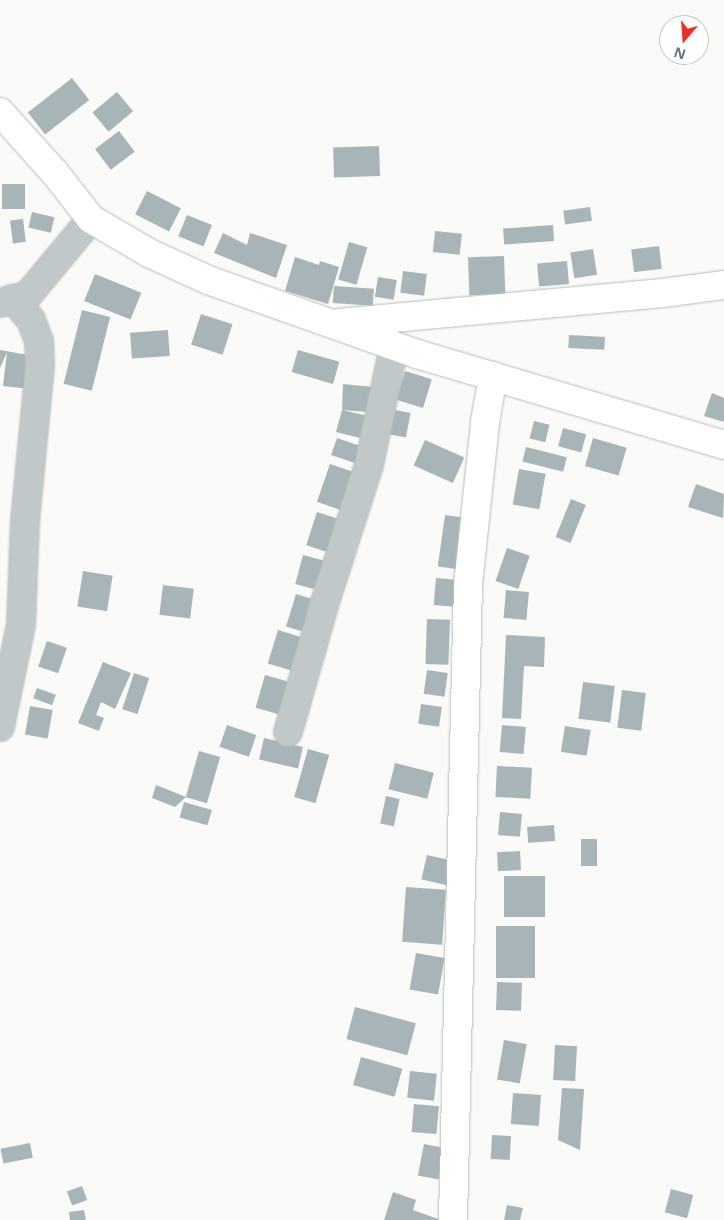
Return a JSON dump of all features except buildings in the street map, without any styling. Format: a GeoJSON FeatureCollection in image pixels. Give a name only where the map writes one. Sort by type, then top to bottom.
{"type":"FeatureCollection","features":[{"type":"Feature","properties":{"kind":"main road"},"geometry":{"type":"LineString","coordinates":[[0,112],[55,173],[91,219],[149,253],[208,280],[394,346],[724,445]]}},
{"type":"Feature","properties":{"kind":"main road"},"geometry":{"type":"LineString","coordinates":[[330,323],[663,293],[724,285]]}},
{"type":"Feature","properties":{"kind":"main road"},"geometry":{"type":"LineString","coordinates":[[453,1220],[468,585],[485,422],[493,376]]}},
{"type":"Feature","properties":{"kind":"street"},"geometry":{"type":"LineString","coordinates":[[6,301],[28,294],[91,219]]}},
{"type":"Feature","properties":{"kind":"street"},"geometry":{"type":"LineString","coordinates":[[0,728],[21,625],[25,521],[40,366],[39,341],[31,320],[6,301]]}},
{"type":"Feature","properties":{"kind":"street"},"geometry":{"type":"LineString","coordinates":[[288,732],[325,602],[369,465],[394,346]]}}]}
